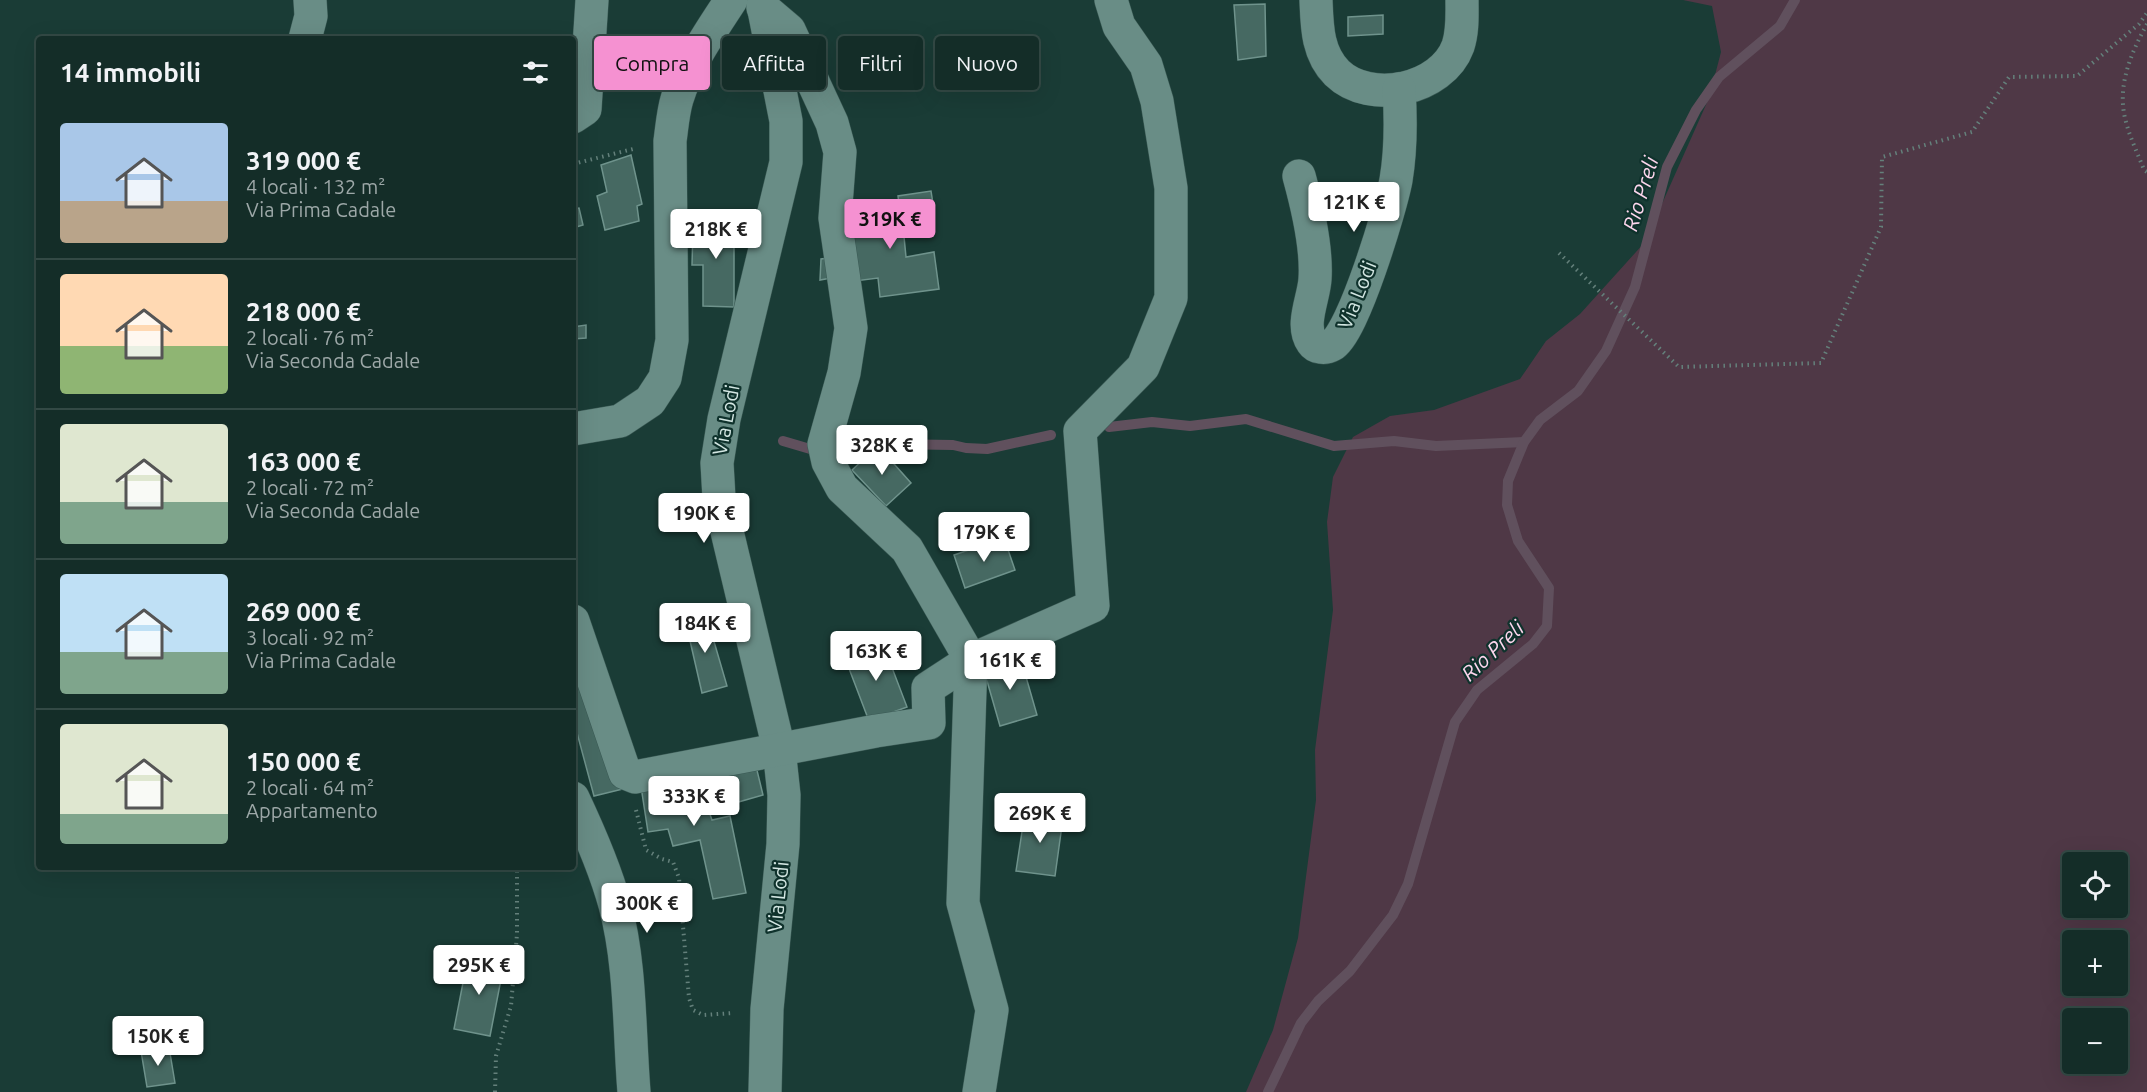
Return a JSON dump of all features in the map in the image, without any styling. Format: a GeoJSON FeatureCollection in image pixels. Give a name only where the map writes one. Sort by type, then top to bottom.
{"type":"FeatureCollection","features":[{"type":"Feature","properties":{"kind":"street"},"geometry":{"type":"LineString","coordinates":[[576,115],[585,109],[592,0]]}},
{"type":"Feature","properties":{"kind":"street"},"geometry":{"type":"LineString","coordinates":[[576,428],[620,421],[650,401],[665,378],[672,340],[670,141],[676,100],[701,46],[731,0]]}},
{"type":"Feature","properties":{"kind":"street"},"geometry":{"type":"LineString","coordinates":[[576,630],[625,773],[635,777],[929,723],[928,688],[971,660],[1093,606],[1080,430],[1143,367],[1171,298],[1171,188],[1158,101],[1146,65],[1119,26],[1111,0]]}},
{"type":"Feature","properties":{"kind":"street"},"geometry":{"type":"LineString","coordinates":[[1316,0],[1319,42],[1337,72],[1347,80],[1365,88],[1399,89],[1418,84],[1442,69],[1454,54],[1461,32],[1462,0]]}},
{"type":"Feature","properties":{"kind":"street"},"geometry":{"type":"LineString","coordinates":[[762,4],[789,30],[832,123],[840,152],[835,218],[851,327],[844,373],[824,444],[828,462],[842,488],[907,549],[971,660],[963,903],[992,1010],[978,1092]]}},
{"type":"Feature","properties":{"kind":"street","name":"Via Lodi"},"geometry":{"type":"LineString","coordinates":[[762,4],[786,121],[786,162],[724,419],[717,463],[719,498],[778,749],[784,795],[783,844],[767,1009],[765,1092]]}},
{"type":"Feature","properties":{"kind":"street","name":"Via Lodi"},"geometry":{"type":"LineString","coordinates":[[1299,176],[1308,207],[1315,279],[1308,334],[1313,344],[1326,347],[1333,345],[1350,321],[1389,212],[1400,145],[1399,89]]}},
{"type":"Feature","properties":{"kind":"street"},"geometry":{"type":"LineString","coordinates":[[576,805],[615,904],[622,937],[634,1092]]}},
{"type":"Feature","properties":{"kind":"path"},"geometry":{"type":"LineString","coordinates":[[1559,253],[1679,367],[1821,363],[1881,227],[1882,157],[1972,132],[2009,77],[2077,76],[2139,24],[2147,14]]}},
{"type":"Feature","properties":{"kind":"path"},"geometry":{"type":"LineString","coordinates":[[2147,24],[2137,43],[2123,82],[2125,120],[2144,170],[2147,172]]}},
{"type":"Feature","properties":{"kind":"path"},"geometry":{"type":"LineString","coordinates":[[576,163],[670,141]]}},
{"type":"Feature","properties":{"kind":"path"},"geometry":{"type":"LineString","coordinates":[[625,773],[646,850],[673,862],[679,878],[689,998],[693,1010],[703,1015],[719,1015],[767,1009]]}},
{"type":"Feature","properties":{"kind":"path"},"geometry":{"type":"LineString","coordinates":[[495,1092],[496,1056],[511,1006],[517,934],[517,870]]}},
{"type":"Feature","properties":{"kind":"shaded area"},"geometry":{"type":"Polygon","coordinates":[[[1683,0],[2147,0],[2147,1092],[1246,1092],[1273,1030],[1298,938],[1316,800],[1315,750],[1333,610],[1327,522],[1333,477],[1353,437],[1390,416],[1434,410],[1520,379],[1546,341],[1580,314],[1645,242],[1709,98],[1721,52],[1712,6],[1683,0]]]}},
{"type":"Feature","properties":{"kind":"building"},"geometry":{"type":"Polygon","coordinates":[[[1265,4],[1266,56],[1238,60],[1234,5],[1265,4]]]}},
{"type":"Feature","properties":{"kind":"building"},"geometry":{"type":"Polygon","coordinates":[[[1383,15],[1383,34],[1348,36],[1348,17],[1383,15]]]}},
{"type":"Feature","properties":{"kind":"building"},"geometry":{"type":"Polygon","coordinates":[[[631,155],[642,204],[637,206],[639,221],[605,230],[597,196],[607,192],[601,165],[631,155]]]}},
{"type":"Feature","properties":{"kind":"building"},"geometry":{"type":"Polygon","coordinates":[[[931,191],[934,210],[902,216],[906,257],[934,252],[939,289],[880,297],[878,278],[847,282],[841,225],[871,221],[871,208],[899,204],[898,196],[931,191]]]}},
{"type":"Feature","properties":{"kind":"building"},"geometry":{"type":"Polygon","coordinates":[[[576,208],[579,208],[583,225],[576,227],[576,208]]]}},
{"type":"Feature","properties":{"kind":"building"},"geometry":{"type":"Polygon","coordinates":[[[705,216],[734,216],[734,307],[703,306],[703,265],[692,265],[693,229],[704,229],[705,216]]]}},
{"type":"Feature","properties":{"kind":"building"},"geometry":{"type":"Polygon","coordinates":[[[836,257],[837,277],[820,280],[821,259],[836,257]]]}},
{"type":"Feature","properties":{"kind":"building"},"geometry":{"type":"Polygon","coordinates":[[[586,325],[586,338],[576,339],[576,327],[586,325]]]}},
{"type":"Feature","properties":{"kind":"building"},"geometry":{"type":"Polygon","coordinates":[[[878,446],[911,483],[886,506],[852,470],[878,446]]]}},
{"type":"Feature","properties":{"kind":"building"},"geometry":{"type":"Polygon","coordinates":[[[1004,538],[1015,570],[965,588],[954,555],[1004,538]]]}},
{"type":"Feature","properties":{"kind":"building"},"geometry":{"type":"Polygon","coordinates":[[[706,614],[727,686],[702,693],[685,619],[706,614]]]}},
{"type":"Feature","properties":{"kind":"building"},"geometry":{"type":"Polygon","coordinates":[[[883,644],[907,707],[869,721],[845,658],[883,644]]]}},
{"type":"Feature","properties":{"kind":"building"},"geometry":{"type":"Polygon","coordinates":[[[1020,656],[1037,715],[1000,726],[983,667],[1020,656]]]}},
{"type":"Feature","properties":{"kind":"building"},"geometry":{"type":"Polygon","coordinates":[[[592,682],[623,789],[594,796],[576,729],[576,688],[592,682]]]}},
{"type":"Feature","properties":{"kind":"building"},"geometry":{"type":"Polygon","coordinates":[[[754,758],[763,795],[735,803],[727,764],[754,758]]]}},
{"type":"Feature","properties":{"kind":"building"},"geometry":{"type":"Polygon","coordinates":[[[694,769],[712,820],[730,816],[746,893],[713,899],[700,840],[673,846],[668,829],[648,832],[640,780],[694,769]]]}},
{"type":"Feature","properties":{"kind":"building"},"geometry":{"type":"Polygon","coordinates":[[[1025,812],[1063,818],[1055,876],[1016,871],[1025,812]]]}},
{"type":"Feature","properties":{"kind":"building"},"geometry":{"type":"Polygon","coordinates":[[[468,957],[504,964],[490,1036],[454,1029],[468,957]]]}},
{"type":"Feature","properties":{"kind":"building"},"geometry":{"type":"Polygon","coordinates":[[[169,1047],[175,1083],[147,1087],[141,1051],[169,1047]]]}},
{"type":"Feature","properties":{"kind":"waterway","name":"Rio Preli"},"geometry":{"type":"LineString","coordinates":[[1268,1092],[1301,1023],[1318,1001],[1350,971],[1393,915],[1408,884],[1455,722],[1477,690],[1533,644],[1547,626],[1549,588],[1518,541],[1507,505],[1508,481],[1524,442],[1540,420],[1578,391],[1606,351],[1635,287],[1667,167],[1696,110],[1719,77],[1780,26],[1795,0]]}},
{"type":"Feature","properties":{"kind":"waterway"},"geometry":{"type":"LineString","coordinates":[[1109,427],[1152,422],[1190,426],[1246,419],[1334,446],[1394,441],[1436,446],[1524,442]]}},
{"type":"Feature","properties":{"kind":"waterway"},"geometry":{"type":"LineString","coordinates":[[783,441],[817,451],[889,444],[953,445],[987,449],[1051,435]]}}]}
